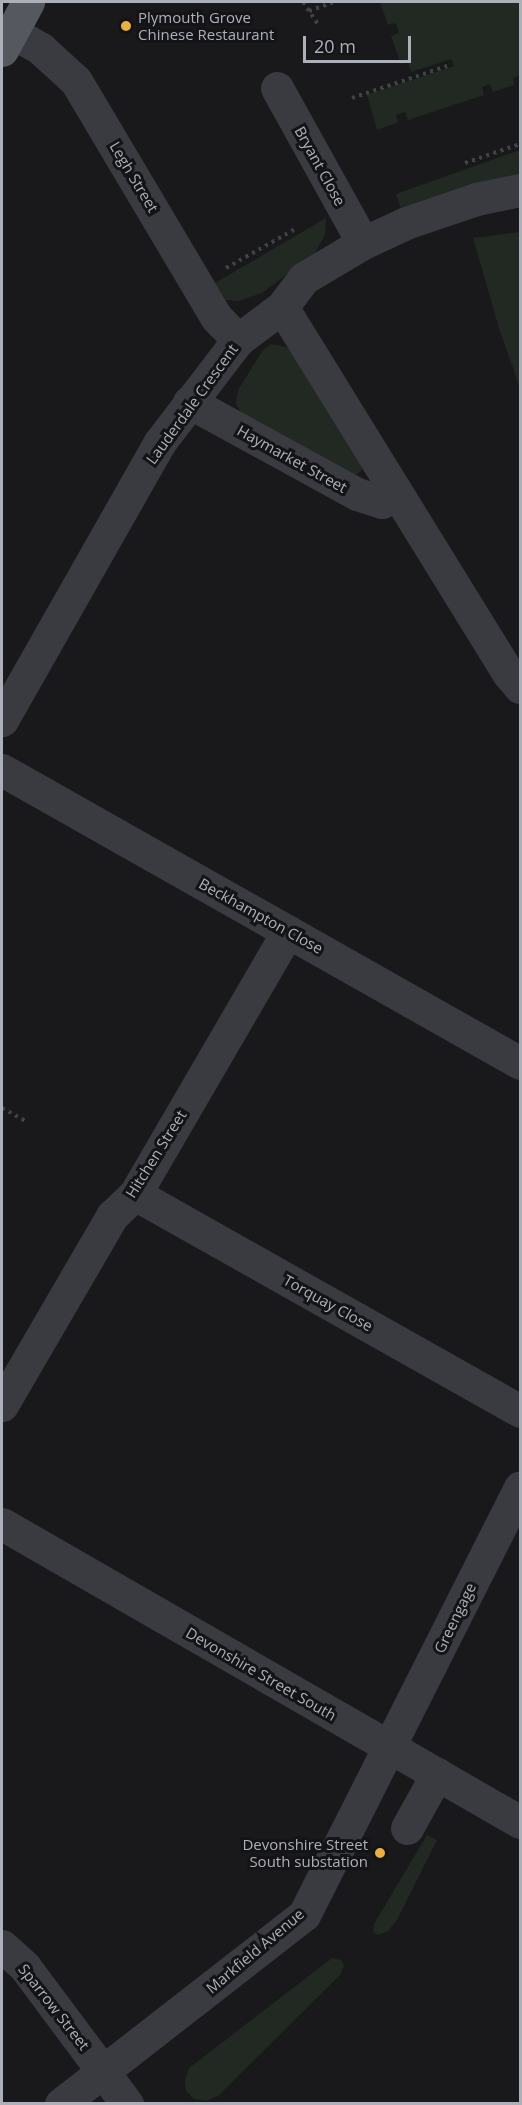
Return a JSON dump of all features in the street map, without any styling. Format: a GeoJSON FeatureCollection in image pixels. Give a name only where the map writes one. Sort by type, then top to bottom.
{"type":"FeatureCollection","features":[{"type":"Feature","properties":{"kind":"main road"},"geometry":{"type":"LineString","coordinates":[[7,41],[28,2]]}},
{"type":"Feature","properties":{"kind":"street","name":"Legh Street"},"geometry":{"type":"LineString","coordinates":[[7,41],[41,49],[76,81],[216,317],[238,340]]}},
{"type":"Feature","properties":{"kind":"street","name":"Bryant Close"},"geometry":{"type":"LineString","coordinates":[[278,88],[363,243]]}},
{"type":"Feature","properties":{"kind":"street","name":"Lauderdale Crescent"},"geometry":{"type":"LineString","coordinates":[[2,720],[160,442],[238,340],[282,307],[304,278],[363,243],[406,223],[476,199],[520,190]]}},
{"type":"Feature","properties":{"kind":"street"},"geometry":{"type":"LineString","coordinates":[[282,307],[509,674],[520,687]]}},
{"type":"Feature","properties":{"kind":"street","name":"Haymarket Street"},"geometry":{"type":"LineString","coordinates":[[189,402],[357,495],[382,502],[396,493]]}},
{"type":"Feature","properties":{"kind":"street","name":"Beckhampton Close"},"geometry":{"type":"LineString","coordinates":[[2,770],[520,1062]]}},
{"type":"Feature","properties":{"kind":"street","name":"Hitchen Street"},"geometry":{"type":"LineString","coordinates":[[2,1405],[112,1216],[135,1194],[288,931]]}},
{"type":"Feature","properties":{"kind":"street","name":"Torquay Close"},"geometry":{"type":"LineString","coordinates":[[135,1194],[520,1411]]}},
{"type":"Feature","properties":{"kind":"street","name":"Greengage"},"geometry":{"type":"LineString","coordinates":[[390,1749],[520,1487]]}},
{"type":"Feature","properties":{"kind":"street","name":"Devonshire Street South"},"geometry":{"type":"LineString","coordinates":[[4,1531],[520,1822]]}},
{"type":"Feature","properties":{"kind":"street","name":"Markfield Avenue"},"geometry":{"type":"LineString","coordinates":[[61,2103],[304,1915],[390,1749]]}},
{"type":"Feature","properties":{"kind":"street"},"geometry":{"type":"LineString","coordinates":[[407,1828],[437,1774]]}},
{"type":"Feature","properties":{"kind":"street","name":"Sparrow Street"},"geometry":{"type":"LineString","coordinates":[[2,1946],[25,1967],[126,2103]]}},
{"type":"Feature","properties":{"kind":"path"},"geometry":{"type":"LineString","coordinates":[[303,2],[318,24]]}},
{"type":"Feature","properties":{"kind":"path"},"geometry":{"type":"LineString","coordinates":[[309,11],[334,2]]}},
{"type":"Feature","properties":{"kind":"path"},"geometry":{"type":"LineString","coordinates":[[352,98],[450,65]]}},
{"type":"Feature","properties":{"kind":"path"},"geometry":{"type":"LineString","coordinates":[[222,270],[297,228]]}},
{"type":"Feature","properties":{"kind":"path"},"geometry":{"type":"LineString","coordinates":[[2,1108],[27,1122]]}},
{"type":"Feature","properties":{"kind":"shaded area"},"geometry":{"type":"Polygon","coordinates":[[[380,2],[520,2],[520,75],[513,78],[514,85],[493,92],[490,84],[482,87],[484,95],[408,120],[405,112],[396,115],[398,122],[377,130],[367,95],[454,66],[451,59],[411,72],[408,62],[401,64],[391,36],[399,33],[396,23],[388,25],[380,2]]]}},
{"type":"Feature","properties":{"kind":"shaded area"},"geometry":{"type":"Polygon","coordinates":[[[520,150],[520,174],[475,184],[401,209],[396,194],[520,150]]]}},
{"type":"Feature","properties":{"kind":"shaded area"},"geometry":{"type":"Polygon","coordinates":[[[326,218],[325,235],[315,253],[262,293],[239,301],[226,300],[215,283],[326,218]]]}},
{"type":"Feature","properties":{"kind":"shaded area"},"geometry":{"type":"Polygon","coordinates":[[[520,232],[520,388],[499,328],[473,238],[520,232]]]}},
{"type":"Feature","properties":{"kind":"shaded area"},"geometry":{"type":"Polygon","coordinates":[[[271,344],[286,347],[297,354],[363,469],[356,475],[242,415],[236,403],[238,390],[263,350],[271,344]]]}},
{"type":"Feature","properties":{"kind":"shaded area"},"geometry":{"type":"Polygon","coordinates":[[[427,1835],[437,1840],[397,1920],[388,1931],[378,1935],[373,1932],[374,1924],[427,1835]]]}},
{"type":"Feature","properties":{"kind":"shaded area"},"geometry":{"type":"Polygon","coordinates":[[[332,1958],[341,1960],[344,1966],[340,1975],[218,2096],[206,2101],[194,2099],[186,2091],[185,2080],[189,2068],[332,1958]]]}},
{"type":"Feature","properties":{"kind":"place","name":"Plymouth Grove Chinese Restaurant"},"geometry":{"type":"Point","coordinates":[126,26]}},
{"type":"Feature","properties":{"kind":"place","name":"Devonshire Street South substation"},"geometry":{"type":"Point","coordinates":[380,1853]}}]}
